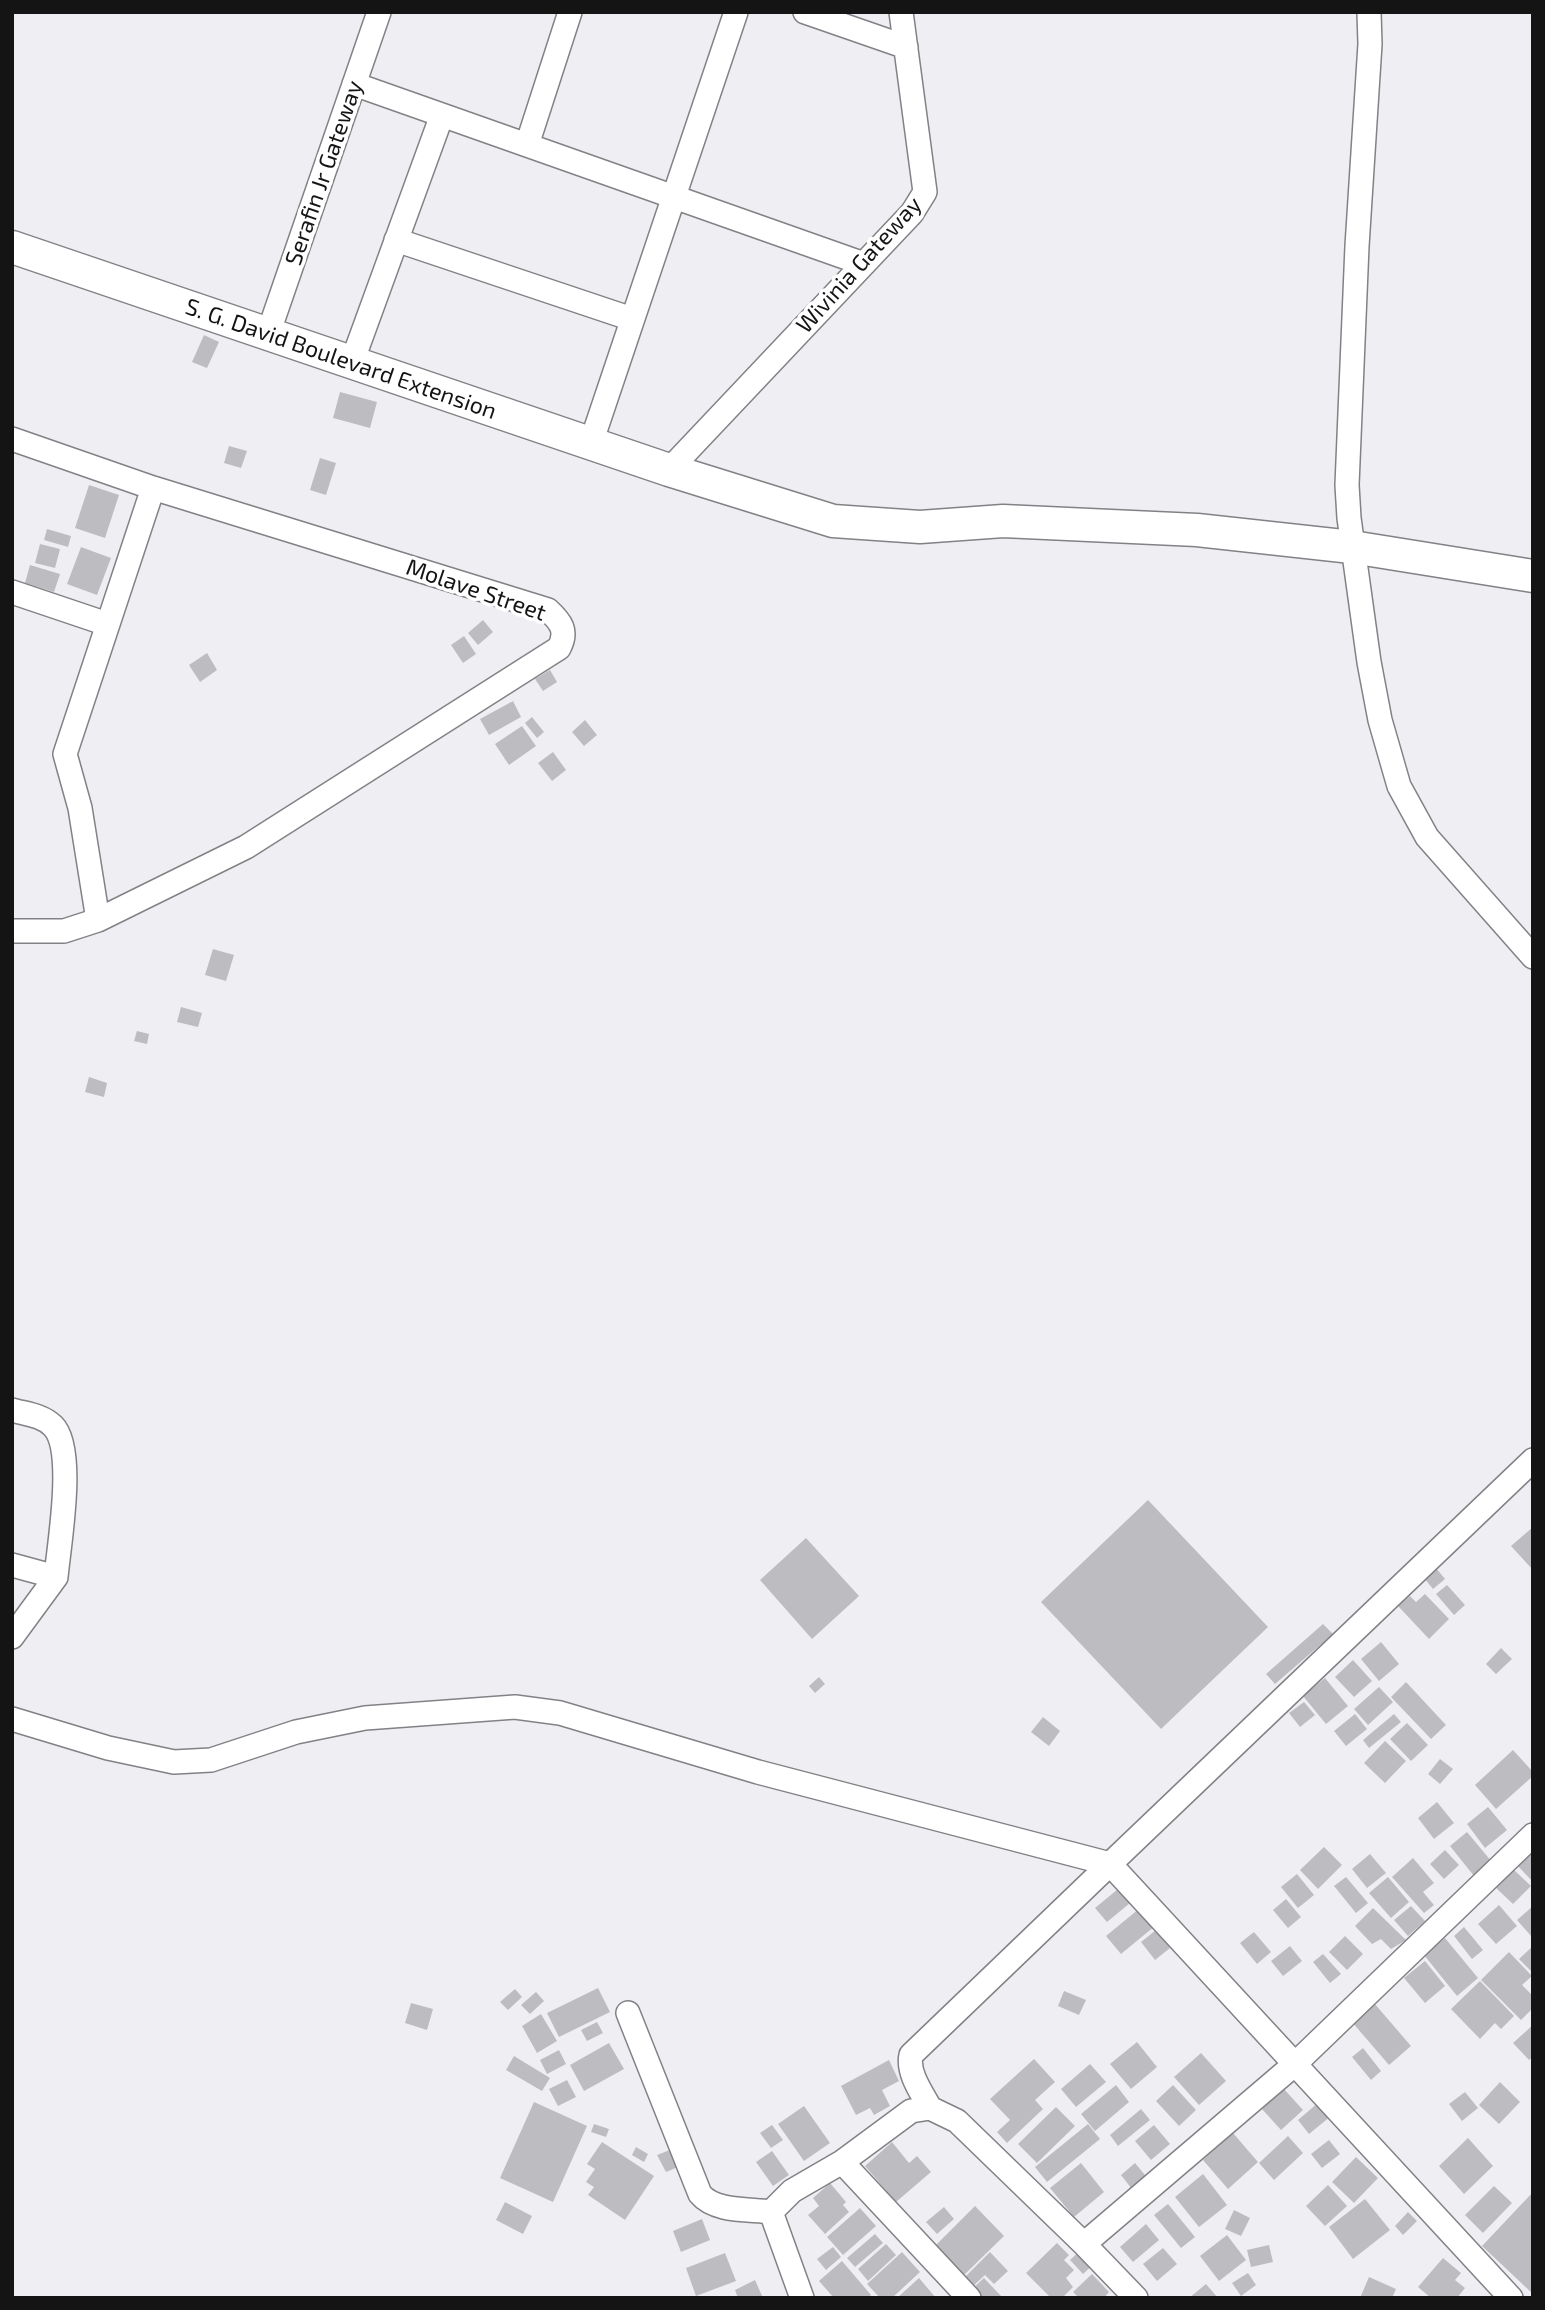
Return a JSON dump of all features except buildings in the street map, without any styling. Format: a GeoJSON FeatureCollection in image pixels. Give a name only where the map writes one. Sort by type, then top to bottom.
{"type":"FeatureCollection","features":[{"type":"Feature","properties":{"kind":"street","name":"Serafin Jr Gateway"},"geometry":{"type":"LineString","coordinates":[[268,334],[379,12]]}},
{"type":"Feature","properties":{"kind":"street"},"geometry":{"type":"LineString","coordinates":[[527,145],[570,12]]}},
{"type":"Feature","properties":{"kind":"street"},"geometry":{"type":"LineString","coordinates":[[591,443],[736,12]]}},
{"type":"Feature","properties":{"kind":"street"},"geometry":{"type":"LineString","coordinates":[[805,12],[906,47]]}},
{"type":"Feature","properties":{"kind":"street","name":"Wivinia Gateway"},"geometry":{"type":"LineString","coordinates":[[669,470],[912,213],[925,192],[901,12]]}},
{"type":"Feature","properties":{"kind":"street"},"geometry":{"type":"LineString","coordinates":[[1369,12],[1370,44],[1357,246],[1347,485],[1352,547],[1369,662],[1399,786],[1427,836],[1533,957]]}},
{"type":"Feature","properties":{"kind":"street"},"geometry":{"type":"LineString","coordinates":[[354,84],[864,264]]}},
{"type":"Feature","properties":{"kind":"street"},"geometry":{"type":"LineString","coordinates":[[352,362],[442,115]]}},
{"type":"Feature","properties":{"kind":"street"},"geometry":{"type":"LineString","coordinates":[[396,240],[632,319]]}},
{"type":"Feature","properties":{"kind":"street","name":"S. G. David Boulevard Extension"},"geometry":{"type":"LineString","coordinates":[[12,247],[669,470],[833,521],[920,527],[1003,521],[1169,529],[1352,547],[1533,576]]}},
{"type":"Feature","properties":{"kind":"street","name":"Molave Street"},"geometry":{"type":"LineString","coordinates":[[12,439],[152,488],[548,610],[560,621],[564,631],[559,649],[246,848],[98,920],[64,931],[12,931]]}},
{"type":"Feature","properties":{"kind":"street"},"geometry":{"type":"LineString","coordinates":[[98,920],[88,848],[65,754],[152,488]]}},
{"type":"Feature","properties":{"kind":"street"},"geometry":{"type":"LineString","coordinates":[[12,593],[107,624]]}},
{"type":"Feature","properties":{"kind":"street"},"geometry":{"type":"LineString","coordinates":[[12,1410],[42,1418],[55,1427],[61,1441],[66,1471],[56,1577],[12,1637]]}},
{"type":"Feature","properties":{"kind":"street"},"geometry":{"type":"LineString","coordinates":[[930,2108],[915,2080],[911,2055],[1533,1460]]}},
{"type":"Feature","properties":{"kind":"street"},"geometry":{"type":"LineString","coordinates":[[12,1564],[56,1577]]}},
{"type":"Feature","properties":{"kind":"street"},"geometry":{"type":"LineString","coordinates":[[12,1720],[108,1748],[174,1762],[211,1760],[296,1732],[365,1718],[515,1707],[560,1713],[758,1772],[1110,1864],[1511,2298]]}},
{"type":"Feature","properties":{"kind":"street"},"geometry":{"type":"LineString","coordinates":[[1084,2244],[1295,2064],[1533,1835]]}},
{"type":"Feature","properties":{"kind":"street"},"geometry":{"type":"LineString","coordinates":[[628,2013],[700,2194],[716,2205],[771,2212]]}},
{"type":"Feature","properties":{"kind":"street"},"geometry":{"type":"LineString","coordinates":[[771,2212],[792,2191],[842,2162],[911,2111],[930,2108],[957,2121],[1136,2298]]}},
{"type":"Feature","properties":{"kind":"street"},"geometry":{"type":"LineString","coordinates":[[842,2162],[969,2298]]}},
{"type":"Feature","properties":{"kind":"street"},"geometry":{"type":"LineString","coordinates":[[771,2212],[802,2298]]}}]}
